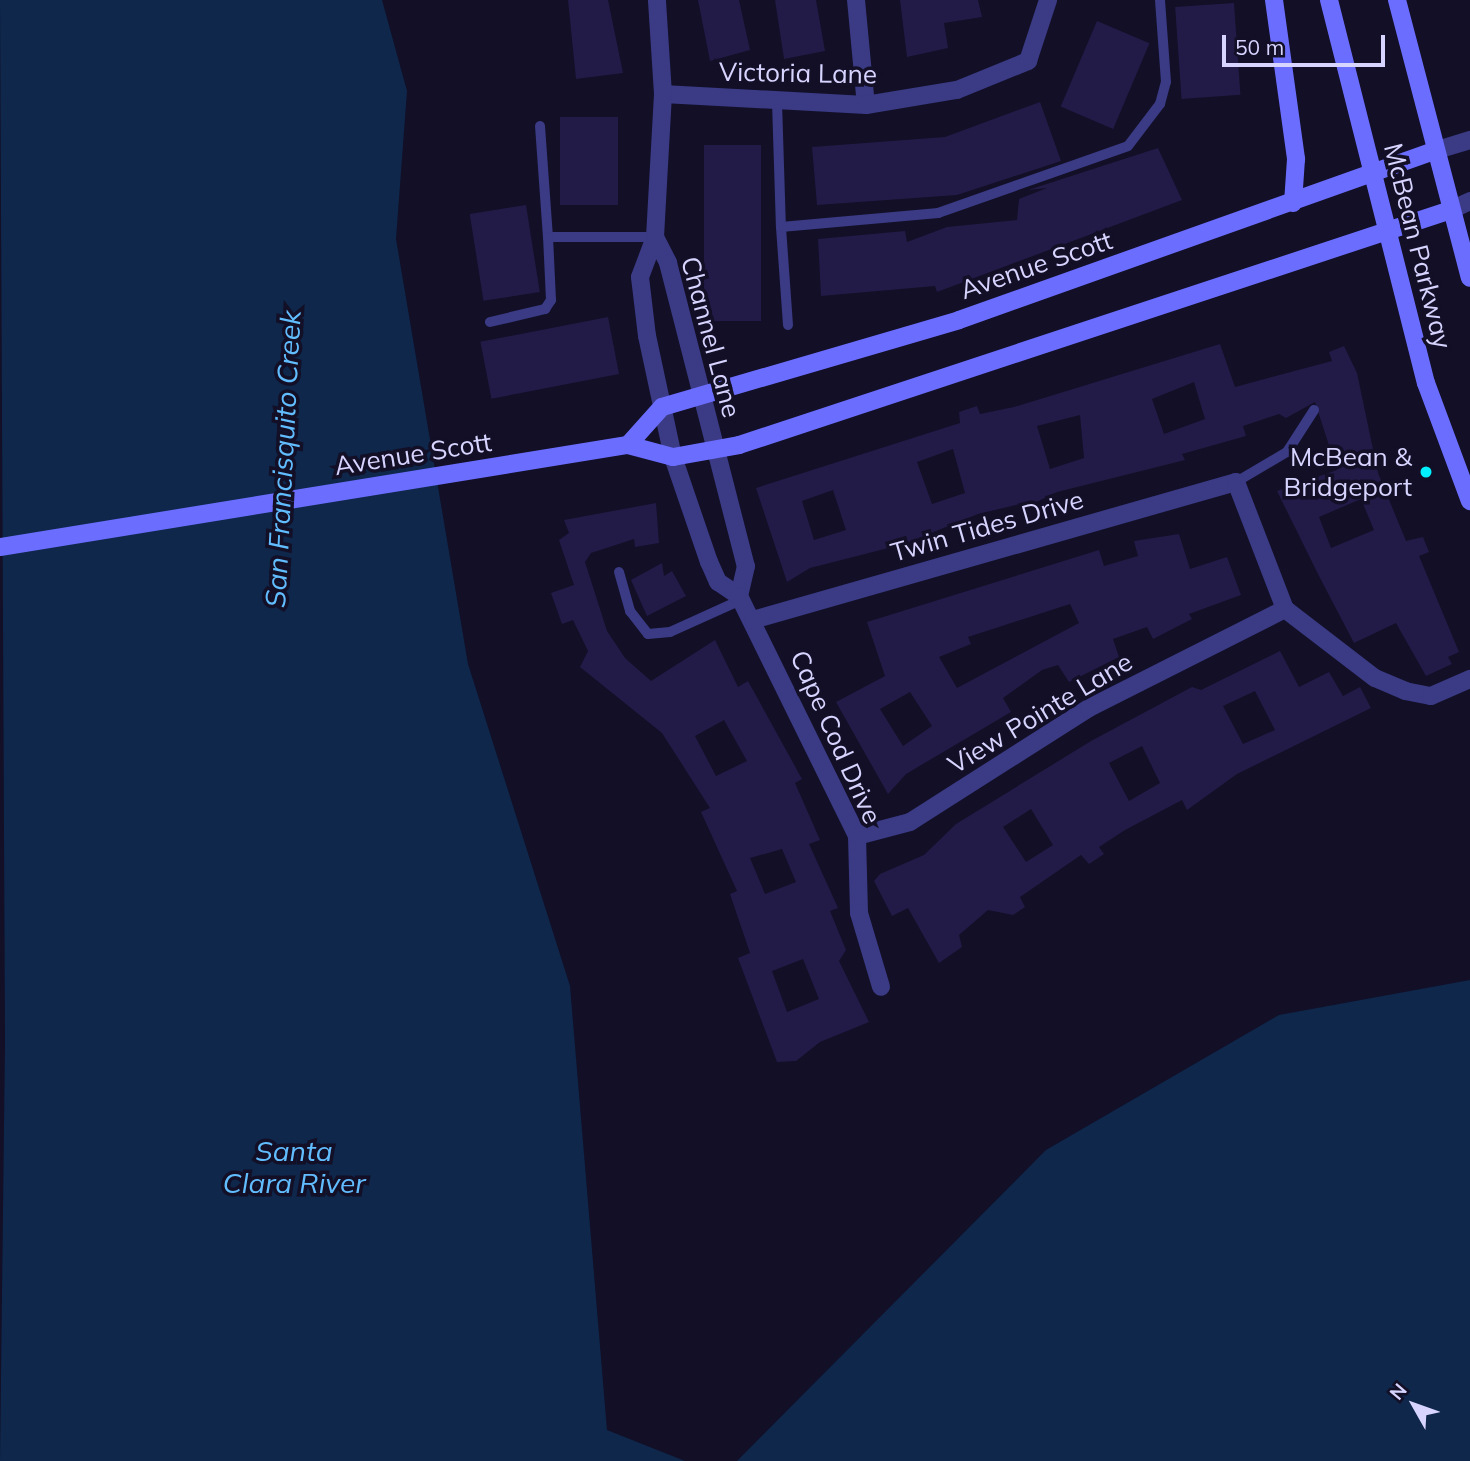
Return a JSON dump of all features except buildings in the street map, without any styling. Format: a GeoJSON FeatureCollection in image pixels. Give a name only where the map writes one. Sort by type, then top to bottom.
{"type":"FeatureCollection","features":[{"type":"Feature","properties":{"kind":"main road"},"geometry":{"type":"LineString","coordinates":[[1274,0],[1296,159],[1293,203]]}},
{"type":"Feature","properties":{"kind":"main road","name":"McBean Parkway"},"geometry":{"type":"LineString","coordinates":[[1329,0],[1426,383],[1470,501]]}},
{"type":"Feature","properties":{"kind":"main road","name":"McBean Parkway"},"geometry":{"type":"LineString","coordinates":[[1397,0],[1434,151],[1470,278]]}},
{"type":"Feature","properties":{"kind":"main road","name":"Avenue Scott"},"geometry":{"type":"LineString","coordinates":[[662,407],[960,320],[1373,175],[1434,151]]}},
{"type":"Feature","properties":{"kind":"main road","name":"Avenue Scott"},"geometry":{"type":"LineString","coordinates":[[0,547],[628,445],[673,457],[713,450],[981,369],[1451,209]]}},
{"type":"Feature","properties":{"kind":"main road"},"geometry":{"type":"LineString","coordinates":[[628,445],[662,407]]}},
{"type":"Feature","properties":{"kind":"street"},"geometry":{"type":"LineString","coordinates":[[655,237],[663,94],[657,0]]}},
{"type":"Feature","properties":{"kind":"street"},"geometry":{"type":"LineString","coordinates":[[856,0],[866,105]]}},
{"type":"Feature","properties":{"kind":"street","name":"Victoria Lane"},"geometry":{"type":"LineString","coordinates":[[663,94],[866,105],[957,90],[1028,61],[1048,0]]}},
{"type":"Feature","properties":{"kind":"street","name":"Avenue Scott"},"geometry":{"type":"LineString","coordinates":[[1434,151],[1470,140]]}},
{"type":"Feature","properties":{"kind":"street","name":"Avenue Scott"},"geometry":{"type":"LineString","coordinates":[[1451,209],[1470,201]]}},
{"type":"Feature","properties":{"kind":"street","name":"Channel Lane"},"geometry":{"type":"LineString","coordinates":[[655,237],[667,263],[713,450]]}},
{"type":"Feature","properties":{"kind":"street","name":"Cape Cod Drive"},"geometry":{"type":"LineString","coordinates":[[655,237],[640,277],[673,457],[715,577],[740,598],[753,621],[857,836],[859,913],[881,988]]}},
{"type":"Feature","properties":{"kind":"street"},"geometry":{"type":"LineString","coordinates":[[713,450],[746,566],[740,598]]}},
{"type":"Feature","properties":{"kind":"street"},"geometry":{"type":"LineString","coordinates":[[1236,482],[1285,609],[1375,678],[1405,691],[1431,696],[1470,679]]}},
{"type":"Feature","properties":{"kind":"street","name":"Twin Tides Drive"},"geometry":{"type":"LineString","coordinates":[[753,621],[1236,482]]}},
{"type":"Feature","properties":{"kind":"street","name":"View Pointe Lane"},"geometry":{"type":"LineString","coordinates":[[857,836],[910,822],[1089,708],[1285,609]]}},
{"type":"Feature","properties":{"kind":"lane"},"geometry":{"type":"LineString","coordinates":[[781,227],[938,214],[1128,146],[1160,104],[1166,82],[1160,0]]}},
{"type":"Feature","properties":{"kind":"lane"},"geometry":{"type":"LineString","coordinates":[[777,102],[781,227],[788,325]]}},
{"type":"Feature","properties":{"kind":"lane"},"geometry":{"type":"LineString","coordinates":[[490,322],[545,309],[551,300],[540,126]]}},
{"type":"Feature","properties":{"kind":"lane"},"geometry":{"type":"LineString","coordinates":[[548,237],[655,237]]}},
{"type":"Feature","properties":{"kind":"lane"},"geometry":{"type":"LineString","coordinates":[[1236,482],[1287,452],[1314,410]]}},
{"type":"Feature","properties":{"kind":"lane"},"geometry":{"type":"LineString","coordinates":[[618,572],[630,611],[648,634],[670,632],[740,598]]}},
{"type":"Feature","properties":{"kind":"water","name":"Santa Clara River"},"geometry":{"type":"Polygon","coordinates":[[[0,0],[382,0],[407,91],[396,239],[468,664],[570,986],[607,1430],[685,1461],[0,1461],[5,1042],[0,0]]]}},
{"type":"Feature","properties":{"kind":"water"},"geometry":{"type":"Polygon","coordinates":[[[1470,980],[1470,1461],[737,1461],[1046,1150],[1279,1015],[1470,980]]]}},
{"type":"Feature","properties":{"kind":"place","name":"McBean & Bridgeport"},"geometry":{"type":"Point","coordinates":[1426,472]}},
{"type":"Feature","properties":{"kind":"water label","name":"San Francisquito Creek"},"geometry":{"type":"Point","coordinates":[283,459]}}]}
